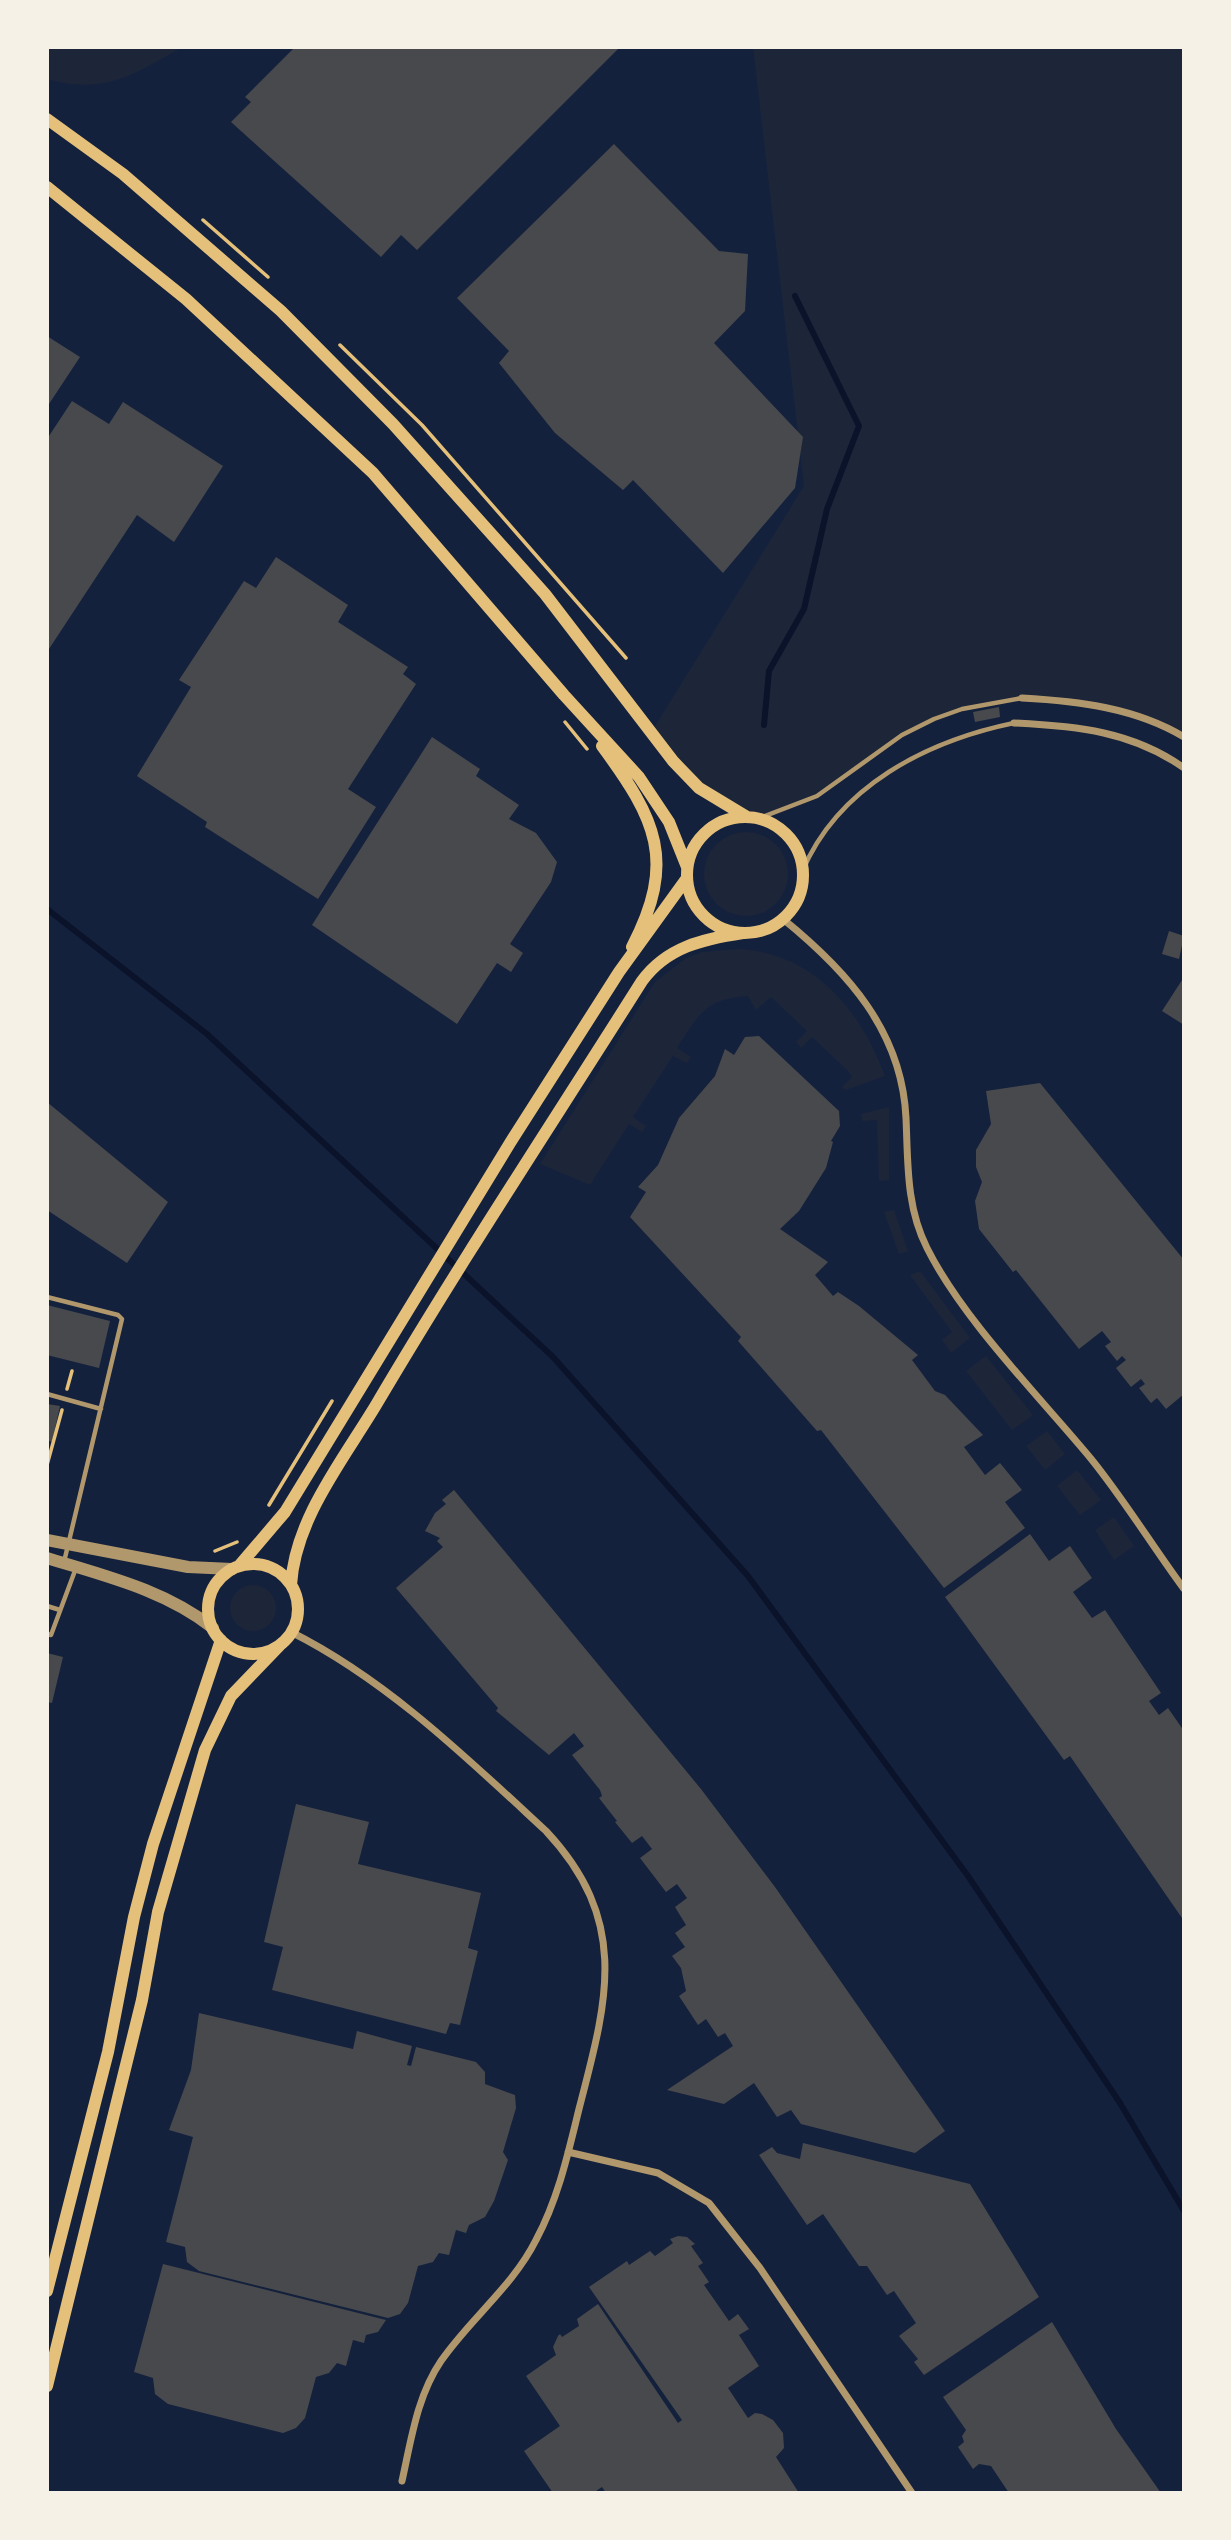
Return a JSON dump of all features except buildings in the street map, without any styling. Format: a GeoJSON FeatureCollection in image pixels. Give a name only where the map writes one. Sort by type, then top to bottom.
{"type":"FeatureCollection","features":[{"type":"Feature","properties":{"kind":"main road"},"geometry":{"type":"LineString","coordinates":[[47,119],[123,174],[281,311],[393,424],[545,594],[673,761],[699,788],[752,818],[777,827],[792,842],[802,872],[800,893],[783,919],[764,930],[697,941],[677,949],[650,971],[397,1370],[303,1529],[296,1546],[291,1585],[298,1608],[291,1632],[231,1696],[205,1750],[158,1912],[142,2000],[47,2386]]}},
{"type":"Feature","properties":{"kind":"main road"},"geometry":{"type":"LineString","coordinates":[[47,187],[186,299],[373,473],[654,797],[669,822],[687,873],[692,899],[705,916],[722,928],[743,933]]}},
{"type":"Feature","properties":{"kind":"main road"},"geometry":{"type":"LineString","coordinates":[[564,695],[625,777],[648,819],[655,844],[658,867],[655,889],[648,912],[619,972]]}},
{"type":"Feature","properties":{"kind":"main road"},"geometry":{"type":"LineString","coordinates":[[279,1645],[262,1653],[249,1653],[231,1648],[221,1640],[213,1628],[208,1608],[211,1595],[221,1577],[236,1567],[285,1512],[510,1143],[619,972],[687,873],[694,847],[708,831],[726,820],[752,818]]}},
{"type":"Feature","properties":{"kind":"main road"},"geometry":{"type":"LineString","coordinates":[[236,1567],[252,1564],[271,1567],[291,1585]]}},
{"type":"Feature","properties":{"kind":"main road"},"geometry":{"type":"LineString","coordinates":[[47,2291],[104,2065],[134,1917],[153,1844],[221,1640]]}},
{"type":"Feature","properties":{"kind":"street"},"geometry":{"type":"LineString","coordinates":[[1023,698],[1068,701],[1108,708],[1147,720],[1184,737]]}},
{"type":"Feature","properties":{"kind":"street"},"geometry":{"type":"LineString","coordinates":[[1014,723],[1077,726],[1110,733],[1142,743],[1184,768]]}},
{"type":"Feature","properties":{"kind":"street"},"geometry":{"type":"LineString","coordinates":[[783,919],[854,986],[875,1014],[892,1045],[902,1080],[911,1201],[926,1246],[980,1326],[1094,1462],[1184,1589]]}},
{"type":"Feature","properties":{"kind":"street"},"geometry":{"type":"LineString","coordinates":[[47,1540],[188,1567],[236,1567]]}},
{"type":"Feature","properties":{"kind":"street"},"geometry":{"type":"LineString","coordinates":[[47,1558],[177,1603],[213,1628]]}},
{"type":"Feature","properties":{"kind":"street"},"geometry":{"type":"LineString","coordinates":[[291,1632],[333,1652],[413,1714],[546,1831],[560,1846],[586,1887],[601,1929],[606,1989],[598,2036],[556,2196],[530,2252],[440,2362],[427,2387],[416,2418],[402,2481]]}},
{"type":"Feature","properties":{"kind":"street"},"geometry":{"type":"LineString","coordinates":[[568,2152],[658,2173],[694,2191],[709,2203],[761,2268],[912,2493]]}},
{"type":"Feature","properties":{"kind":"lane"},"geometry":{"type":"LineString","coordinates":[[752,818],[817,796],[902,735],[946,714],[1023,698]]}},
{"type":"Feature","properties":{"kind":"lane"},"geometry":{"type":"LineString","coordinates":[[802,872],[823,831],[866,788],[896,767],[955,737],[1014,723]]}},
{"type":"Feature","properties":{"kind":"lane"},"geometry":{"type":"LineString","coordinates":[[47,1297],[118,1315],[122,1319],[68,1544],[70,1565],[60,1610],[51,1635],[47,1634]]}},
{"type":"Feature","properties":{"kind":"lane"},"geometry":{"type":"LineString","coordinates":[[47,1394],[101,1409]]}},
{"type":"Feature","properties":{"kind":"lane"},"geometry":{"type":"LineString","coordinates":[[47,1606],[60,1610]]}},
{"type":"Feature","properties":{"kind":"path"},"geometry":{"type":"LineString","coordinates":[[558,712],[590,753]]}},
{"type":"Feature","properties":{"kind":"path"},"geometry":{"type":"LineString","coordinates":[[47,1465],[72,1371]]}},
{"type":"Feature","properties":{"kind":"path"},"geometry":{"type":"LineString","coordinates":[[266,1508],[334,1397]]}},
{"type":"Feature","properties":{"kind":"path"},"geometry":{"type":"LineString","coordinates":[[209,1553],[241,1539]]}},
{"type":"Feature","properties":{"kind":"shaded area"},"geometry":{"type":"Polygon","coordinates":[[[47,47],[182,47],[118,80],[85,85],[47,79],[47,47]]]}},
{"type":"Feature","properties":{"kind":"shaded area"},"geometry":{"type":"Polygon","coordinates":[[[753,47],[1184,47],[1184,737],[1107,708],[1022,698],[962,709],[902,735],[817,796],[757,819],[743,815],[714,797],[650,734],[804,486],[753,47]]]}},
{"type":"Feature","properties":{"kind":"shaded area"},"geometry":{"type":"Polygon","coordinates":[[[746,832],[762,835],[776,844],[785,858],[788,874],[785,890],[776,904],[762,913],[746,916],[730,913],[716,904],[707,890],[704,874],[707,858],[716,844],[730,835],[746,832]]]}},
{"type":"Feature","properties":{"kind":"shaded area"},"geometry":{"type":"Polygon","coordinates":[[[738,949],[765,953],[790,961],[831,989],[848,1007],[862,1028],[885,1076],[846,1090],[842,1087],[852,1077],[848,1071],[812,1037],[801,1048],[796,1042],[807,1031],[771,997],[756,1010],[748,996],[722,1001],[712,1005],[698,1017],[677,1048],[691,1057],[687,1063],[673,1056],[633,1117],[646,1126],[642,1132],[629,1124],[590,1185],[540,1164],[655,982],[686,958],[702,952],[738,949]]]}},
{"type":"Feature","properties":{"kind":"shaded area"},"geometry":{"type":"Polygon","coordinates":[[[889,1107],[889,1180],[879,1181],[877,1120],[862,1121],[861,1114],[889,1107]]]}},
{"type":"Feature","properties":{"kind":"shaded area"},"geometry":{"type":"Polygon","coordinates":[[[894,1210],[908,1251],[899,1254],[884,1212],[894,1210]]]}},
{"type":"Feature","properties":{"kind":"shaded area"},"geometry":{"type":"Polygon","coordinates":[[[920,1271],[970,1338],[951,1353],[942,1340],[952,1332],[910,1275],[920,1271]]]}},
{"type":"Feature","properties":{"kind":"shaded area"},"geometry":{"type":"Polygon","coordinates":[[[986,1356],[1033,1415],[1012,1430],[966,1371],[986,1356]]]}},
{"type":"Feature","properties":{"kind":"shaded area"},"geometry":{"type":"Polygon","coordinates":[[[1047,1431],[1065,1454],[1045,1470],[1026,1446],[1047,1431]]]}},
{"type":"Feature","properties":{"kind":"shaded area"},"geometry":{"type":"Polygon","coordinates":[[[1077,1470],[1101,1500],[1080,1515],[1057,1486],[1077,1470]]]}},
{"type":"Feature","properties":{"kind":"shaded area"},"geometry":{"type":"Polygon","coordinates":[[[1114,1517],[1134,1546],[1114,1560],[1095,1530],[1114,1517]]]}},
{"type":"Feature","properties":{"kind":"shaded area"},"geometry":{"type":"Polygon","coordinates":[[[253,1585],[269,1592],[276,1608],[269,1624],[253,1631],[237,1624],[230,1608],[237,1592],[253,1585]]]}},
{"type":"Feature","properties":{"kind":"waterway"},"geometry":{"type":"LineString","coordinates":[[764,725],[769,671],[804,609],[827,509],[859,426],[795,296]]}},
{"type":"Feature","properties":{"kind":"waterway"},"geometry":{"type":"LineString","coordinates":[[47,909],[207,1034],[553,1357],[748,1576],[968,1876],[1120,2103],[1184,2211]]}}]}
